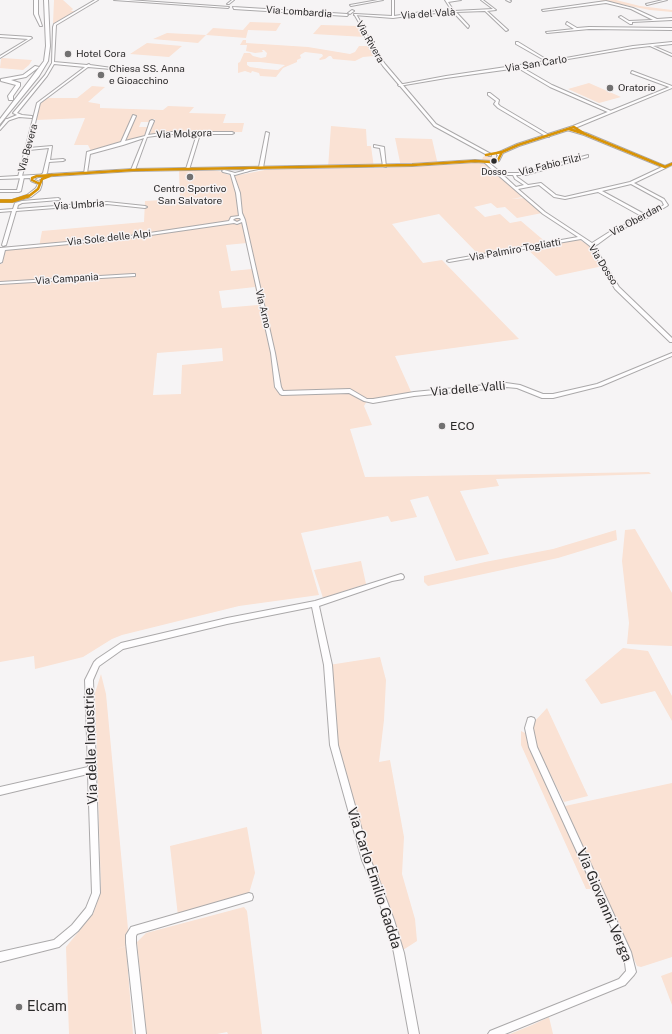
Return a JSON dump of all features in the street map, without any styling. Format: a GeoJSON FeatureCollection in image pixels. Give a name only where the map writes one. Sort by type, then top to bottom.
{"type":"FeatureCollection","features":[{"type":"Feature","properties":{"kind":"highway"},"geometry":{"type":"LineString","coordinates":[[36,0],[36,14],[41,26]]}},
{"type":"Feature","properties":{"kind":"highway"},"geometry":{"type":"LineString","coordinates":[[41,0],[41,33]]}},
{"type":"Feature","properties":{"kind":"highway"},"geometry":{"type":"LineString","coordinates":[[4,108],[14,100],[38,75],[46,61],[48,24],[46,0]]}},
{"type":"Feature","properties":{"kind":"highway"},"geometry":{"type":"LineString","coordinates":[[48,24],[52,11]]}},
{"type":"Feature","properties":{"kind":"highway"},"geometry":{"type":"LineString","coordinates":[[0,122],[37,67],[42,56],[42,44]]}},
{"type":"Feature","properties":{"kind":"highway"},"geometry":{"type":"LineString","coordinates":[[1,80],[24,76],[37,67]]}},
{"type":"Feature","properties":{"kind":"highway"},"geometry":{"type":"LineString","coordinates":[[1,80],[18,84],[10,96],[14,100]]}},
{"type":"Feature","properties":{"kind":"highway"},"geometry":{"type":"LineString","coordinates":[[7,120],[14,100]]}},
{"type":"Feature","properties":{"kind":"street"},"geometry":{"type":"LineString","coordinates":[[97,0],[55,24],[54,54],[52,64],[89,65],[110,68]]}},
{"type":"Feature","properties":{"kind":"street"},"geometry":{"type":"LineString","coordinates":[[115,0],[219,7],[227,6],[236,2]]}},
{"type":"Feature","properties":{"kind":"street","name":"Via Rivera"},"geometry":{"type":"LineString","coordinates":[[349,0],[352,14],[376,55],[399,85],[439,128],[486,155]]}},
{"type":"Feature","properties":{"kind":"street"},"geometry":{"type":"LineString","coordinates":[[351,5],[382,0]]}},
{"type":"Feature","properties":{"kind":"street"},"geometry":{"type":"LineString","coordinates":[[393,0],[393,17]]}},
{"type":"Feature","properties":{"kind":"street"},"geometry":{"type":"LineString","coordinates":[[446,0],[460,0]]}},
{"type":"Feature","properties":{"kind":"street"},"geometry":{"type":"LineString","coordinates":[[446,0],[454,12],[468,27]]}},
{"type":"Feature","properties":{"kind":"street","name":"Via del Valà"},"geometry":{"type":"LineString","coordinates":[[352,14],[362,16],[393,17],[442,12],[495,10],[482,0]]}},
{"type":"Feature","properties":{"kind":"street"},"geometry":{"type":"LineString","coordinates":[[647,4],[666,0]]}},
{"type":"Feature","properties":{"kind":"street"},"geometry":{"type":"LineString","coordinates":[[234,8],[236,2]]}},
{"type":"Feature","properties":{"kind":"street","name":"Via Lombardia"},"geometry":{"type":"LineString","coordinates":[[236,2],[260,10]]}},
{"type":"Feature","properties":{"kind":"street"},"geometry":{"type":"LineString","coordinates":[[543,10],[606,2],[632,8],[656,20]]}},
{"type":"Feature","properties":{"kind":"street","name":"Via Lombardia"},"geometry":{"type":"LineString","coordinates":[[227,6],[260,10],[352,14]]}},
{"type":"Feature","properties":{"kind":"street"},"geometry":{"type":"LineString","coordinates":[[538,7],[548,13]]}},
{"type":"Feature","properties":{"kind":"street"},"geometry":{"type":"LineString","coordinates":[[442,12],[451,8]]}},
{"type":"Feature","properties":{"kind":"street"},"geometry":{"type":"LineString","coordinates":[[486,11],[507,30]]}},
{"type":"Feature","properties":{"kind":"street"},"geometry":{"type":"LineString","coordinates":[[464,12],[466,15],[489,14]]}},
{"type":"Feature","properties":{"kind":"street"},"geometry":{"type":"LineString","coordinates":[[434,13],[437,19]]}},
{"type":"Feature","properties":{"kind":"street"},"geometry":{"type":"LineString","coordinates":[[620,17],[638,28]]}},
{"type":"Feature","properties":{"kind":"street"},"geometry":{"type":"LineString","coordinates":[[628,22],[672,19]]}},
{"type":"Feature","properties":{"kind":"street"},"geometry":{"type":"LineString","coordinates":[[567,23],[576,29]]}},
{"type":"Feature","properties":{"kind":"street"},"geometry":{"type":"LineString","coordinates":[[547,32],[576,29],[672,29]]}},
{"type":"Feature","properties":{"kind":"street"},"geometry":{"type":"LineString","coordinates":[[0,36],[31,38],[0,56]]}},
{"type":"Feature","properties":{"kind":"street"},"geometry":{"type":"LineString","coordinates":[[517,43],[549,62]]}},
{"type":"Feature","properties":{"kind":"street","name":"Via San Carlo"},"geometry":{"type":"LineString","coordinates":[[399,85],[649,45],[672,43]]}},
{"type":"Feature","properties":{"kind":"street"},"geometry":{"type":"LineString","coordinates":[[649,45],[672,55]]}},
{"type":"Feature","properties":{"kind":"street","name":"Via Bevera"},"geometry":{"type":"LineString","coordinates":[[35,118],[15,113],[46,75],[52,64]]}},
{"type":"Feature","properties":{"kind":"street","name":"Via Bevera"},"geometry":{"type":"LineString","coordinates":[[0,192],[19,191],[27,149],[39,103],[89,65]]}},
{"type":"Feature","properties":{"kind":"street"},"geometry":{"type":"LineString","coordinates":[[518,67],[551,86],[610,112]]}},
{"type":"Feature","properties":{"kind":"street"},"geometry":{"type":"LineString","coordinates":[[632,72],[671,87]]}},
{"type":"Feature","properties":{"kind":"street"},"geometry":{"type":"LineString","coordinates":[[467,161],[502,152],[518,145],[574,127],[671,87]]}},
{"type":"Feature","properties":{"kind":"street"},"geometry":{"type":"LineString","coordinates":[[489,94],[498,101],[496,104],[499,107],[548,136]]}},
{"type":"Feature","properties":{"kind":"street"},"geometry":{"type":"LineString","coordinates":[[0,129],[7,120],[21,115]]}},
{"type":"Feature","properties":{"kind":"street"},"geometry":{"type":"LineString","coordinates":[[122,144],[134,116]]}},
{"type":"Feature","properties":{"kind":"street","name":"Via Molgora"},"geometry":{"type":"LineString","coordinates":[[147,136],[152,121]]}},
{"type":"Feature","properties":{"kind":"street"},"geometry":{"type":"LineString","coordinates":[[574,127],[586,134]]}},
{"type":"Feature","properties":{"kind":"street"},"geometry":{"type":"LineString","coordinates":[[568,129],[586,134],[668,166]]}},
{"type":"Feature","properties":{"kind":"street","name":"Via Molgora"},"geometry":{"type":"LineString","coordinates":[[85,173],[88,154],[147,136],[169,133],[232,133]]}},
{"type":"Feature","properties":{"kind":"street"},"geometry":{"type":"LineString","coordinates":[[188,169],[199,133]]}},
{"type":"Feature","properties":{"kind":"street","name":"Via Molgora"},"geometry":{"type":"LineString","coordinates":[[219,140],[221,133]]}},
{"type":"Feature","properties":{"kind":"street"},"geometry":{"type":"LineString","coordinates":[[261,168],[267,133]]}},
{"type":"Feature","properties":{"kind":"street"},"geometry":{"type":"LineString","coordinates":[[133,170],[147,136]]}},
{"type":"Feature","properties":{"kind":"street"},"geometry":{"type":"LineString","coordinates":[[375,146],[382,147],[385,166]]}},
{"type":"Feature","properties":{"kind":"street"},"geometry":{"type":"LineString","coordinates":[[0,262],[2,248],[13,210],[17,203],[29,199],[36,192],[46,176],[51,147],[27,149]]}},
{"type":"Feature","properties":{"kind":"street"},"geometry":{"type":"LineString","coordinates":[[498,158],[486,155],[480,159],[494,165],[502,152]]}},
{"type":"Feature","properties":{"kind":"street","name":"Via Fabio Filzi"},"geometry":{"type":"LineString","coordinates":[[499,174],[525,174],[586,156]]}},
{"type":"Feature","properties":{"kind":"street"},"geometry":{"type":"LineString","coordinates":[[48,161],[63,160]]}},
{"type":"Feature","properties":{"kind":"street"},"geometry":{"type":"LineString","coordinates":[[241,171],[279,167],[385,166],[467,161],[485,162]]}},
{"type":"Feature","properties":{"kind":"street","name":"Via Dosso"},"geometry":{"type":"LineString","coordinates":[[494,165],[499,174],[544,212],[592,245],[617,288],[671,340]]}},
{"type":"Feature","properties":{"kind":"street"},"geometry":{"type":"LineString","coordinates":[[515,188],[540,184],[555,196],[561,198],[631,183],[668,166]]}},
{"type":"Feature","properties":{"kind":"street"},"geometry":{"type":"LineString","coordinates":[[0,178],[34,178],[133,170],[208,168],[241,171],[279,167]]}},
{"type":"Feature","properties":{"kind":"street","name":"Via Arno"},"geometry":{"type":"LineString","coordinates":[[230,171],[238,193],[239,210],[246,228],[246,238],[273,353],[278,387],[282,392]]}},
{"type":"Feature","properties":{"kind":"street","name":"Via Arno"},"geometry":{"type":"LineString","coordinates":[[235,183],[241,171]]}},
{"type":"Feature","properties":{"kind":"street","name":"Via Fabio Filzi"},"geometry":{"type":"LineString","coordinates":[[514,174],[516,178],[527,186]]}},
{"type":"Feature","properties":{"kind":"street"},"geometry":{"type":"LineString","coordinates":[[34,178],[40,184]]}},
{"type":"Feature","properties":{"kind":"street","name":"Via Oberdan"},"geometry":{"type":"LineString","coordinates":[[592,245],[612,232],[646,217],[664,207],[666,203],[664,200],[631,183]]}},
{"type":"Feature","properties":{"kind":"street"},"geometry":{"type":"LineString","coordinates":[[598,190],[646,217]]}},
{"type":"Feature","properties":{"kind":"street"},"geometry":{"type":"LineString","coordinates":[[0,201],[58,199]]}},
{"type":"Feature","properties":{"kind":"street","name":"Via Umbria"},"geometry":{"type":"LineString","coordinates":[[0,211],[107,203],[145,207]]}},
{"type":"Feature","properties":{"kind":"street"},"geometry":{"type":"LineString","coordinates":[[239,210],[234,220],[243,221]]}},
{"type":"Feature","properties":{"kind":"street","name":"Via Sole delle Alpi"},"geometry":{"type":"LineString","coordinates":[[2,248],[123,238],[214,225],[234,220],[243,221]]}},
{"type":"Feature","properties":{"kind":"street","name":"Via Palmiro Togliatti"},"geometry":{"type":"LineString","coordinates":[[449,261],[582,238]]}},
{"type":"Feature","properties":{"kind":"street","name":"Via Campania"},"geometry":{"type":"LineString","coordinates":[[0,283],[133,274]]}},
{"type":"Feature","properties":{"kind":"street","name":"Via delle Valli"},"geometry":{"type":"LineString","coordinates":[[282,392],[350,391],[366,400],[373,401],[414,394],[506,385],[524,388],[542,396],[553,396],[599,386],[672,354]]}},
{"type":"Feature","properties":{"kind":"street","name":"Via delle Industrie"},"geometry":{"type":"LineString","coordinates":[[0,957],[56,944],[75,928],[89,911],[96,893],[89,680],[96,664],[105,656],[121,646],[227,621],[315,604],[393,580]]}},
{"type":"Feature","properties":{"kind":"street","name":"Via Carlo Emilio Gadda"},"geometry":{"type":"LineString","coordinates":[[315,604],[328,665],[334,745],[366,860],[390,920],[399,953],[414,1034]]}},
{"type":"Feature","properties":{"kind":"street","name":"Via Giovanni Verga"},"geometry":{"type":"LineString","coordinates":[[493,1034],[622,982],[631,972],[628,955],[533,747],[529,728],[531,720]]}},
{"type":"Feature","properties":{"kind":"street"},"geometry":{"type":"LineString","coordinates":[[0,791],[92,770]]}},
{"type":"Feature","properties":{"kind":"street"},"geometry":{"type":"LineString","coordinates":[[141,1034],[131,943],[131,935],[134,930],[249,897]]}},
{"type":"Feature","properties":{"kind":"shaded area"},"geometry":{"type":"Polygon","coordinates":[[[54,0],[63,0],[73,9],[71,11],[75,11],[53,24],[54,0]]]}},
{"type":"Feature","properties":{"kind":"shaded area"},"geometry":{"type":"Polygon","coordinates":[[[599,0],[616,0],[640,6],[672,10],[672,12],[650,10],[599,0]]]}},
{"type":"Feature","properties":{"kind":"shaded area"},"geometry":{"type":"Polygon","coordinates":[[[250,22],[281,23],[276,31],[248,30],[246,38],[206,35],[213,28],[243,30],[250,22]]]}},
{"type":"Feature","properties":{"kind":"shaded area"},"geometry":{"type":"Polygon","coordinates":[[[321,25],[358,26],[365,37],[313,34],[321,25]]]}},
{"type":"Feature","properties":{"kind":"shaded area"},"geometry":{"type":"Polygon","coordinates":[[[167,33],[206,35],[198,43],[153,39],[167,33]]]}},
{"type":"Feature","properties":{"kind":"shaded area"},"geometry":{"type":"Polygon","coordinates":[[[243,40],[246,40],[246,43],[308,47],[350,54],[355,52],[359,46],[368,46],[374,56],[363,57],[355,61],[333,59],[331,56],[320,60],[319,59],[323,56],[322,54],[305,52],[300,55],[301,58],[297,60],[297,62],[283,68],[276,77],[260,76],[259,73],[252,71],[251,73],[245,71],[238,73],[238,63],[240,62],[244,53],[250,53],[253,56],[261,58],[266,57],[267,53],[264,50],[262,50],[263,52],[255,53],[246,51],[247,45],[240,45],[243,40]],[[247,62],[247,65],[250,67],[278,70],[285,65],[247,62]]]}},
{"type":"Feature","properties":{"kind":"shaded area"},"geometry":{"type":"Polygon","coordinates":[[[147,43],[182,46],[169,57],[130,54],[147,43]]]}},
{"type":"Feature","properties":{"kind":"shaded area"},"geometry":{"type":"Polygon","coordinates":[[[2,58],[32,60],[23,70],[0,68],[2,58]]]}},
{"type":"Feature","properties":{"kind":"shaded area"},"geometry":{"type":"Polygon","coordinates":[[[589,83],[621,97],[599,103],[568,89],[589,83]]]}},
{"type":"Feature","properties":{"kind":"shaded area"},"geometry":{"type":"Polygon","coordinates":[[[92,86],[105,87],[88,102],[100,104],[100,108],[163,110],[168,106],[194,107],[189,113],[226,114],[223,123],[244,123],[242,132],[150,134],[155,119],[152,119],[150,122],[141,122],[139,127],[149,127],[146,136],[91,151],[88,145],[74,145],[85,118],[36,120],[40,104],[46,98],[77,98],[92,86]]]}},
{"type":"Feature","properties":{"kind":"shaded area"},"geometry":{"type":"Polygon","coordinates":[[[331,126],[366,129],[367,146],[371,146],[374,168],[401,167],[395,138],[432,139],[438,165],[482,160],[485,156],[495,157],[496,160],[491,162],[485,161],[523,197],[511,199],[525,198],[542,213],[517,218],[505,207],[497,208],[491,203],[474,207],[485,217],[500,214],[510,223],[521,221],[548,244],[578,239],[592,247],[603,266],[556,276],[525,247],[479,255],[439,214],[392,224],[423,263],[442,260],[519,339],[395,356],[413,396],[367,401],[364,406],[372,425],[350,429],[365,477],[649,472],[651,474],[496,479],[499,486],[460,491],[489,554],[456,561],[428,496],[410,500],[417,517],[391,522],[388,516],[301,533],[319,595],[239,606],[122,635],[112,639],[83,657],[35,669],[34,656],[0,662],[0,264],[2,264],[5,251],[8,249],[39,247],[42,231],[144,222],[145,201],[180,199],[179,171],[212,170],[223,172],[228,175],[239,175],[270,169],[328,168],[331,126]],[[247,243],[226,245],[231,271],[252,269],[247,243]],[[255,287],[219,291],[222,308],[258,305],[259,303],[255,287]],[[222,348],[157,353],[153,395],[181,394],[182,365],[223,361],[222,348]]]}},
{"type":"Feature","properties":{"kind":"shaded area"},"geometry":{"type":"Polygon","coordinates":[[[635,529],[672,593],[672,646],[627,644],[629,623],[622,561],[625,530],[635,529]]]}},
{"type":"Feature","properties":{"kind":"shaded area"},"geometry":{"type":"Polygon","coordinates":[[[616,530],[617,540],[558,558],[428,586],[424,582],[424,576],[485,562],[553,549],[616,530]]]}},
{"type":"Feature","properties":{"kind":"shaded area"},"geometry":{"type":"Polygon","coordinates":[[[361,561],[366,584],[323,598],[314,570],[361,561]]]}},
{"type":"Feature","properties":{"kind":"shaded area"},"geometry":{"type":"Polygon","coordinates":[[[623,648],[648,651],[672,696],[672,721],[655,691],[601,704],[585,680],[623,648]]]}},
{"type":"Feature","properties":{"kind":"shaded area"},"geometry":{"type":"Polygon","coordinates":[[[380,657],[386,680],[384,720],[379,762],[390,760],[404,837],[402,874],[415,919],[417,941],[403,950],[394,919],[370,861],[336,742],[329,665],[380,657]]]}},
{"type":"Feature","properties":{"kind":"shaded area"},"geometry":{"type":"Polygon","coordinates":[[[101,674],[106,694],[128,929],[126,946],[133,1034],[69,1034],[66,947],[93,914],[101,891],[95,693],[101,674]]]}},
{"type":"Feature","properties":{"kind":"shaded area"},"geometry":{"type":"Polygon","coordinates":[[[547,708],[588,796],[564,802],[537,747],[532,728],[534,722],[547,708]]]}},
{"type":"Feature","properties":{"kind":"shaded area"},"geometry":{"type":"Polygon","coordinates":[[[521,731],[525,733],[595,889],[586,889],[521,745],[521,731]]]}},
{"type":"Feature","properties":{"kind":"shaded area"},"geometry":{"type":"Polygon","coordinates":[[[672,783],[672,957],[641,967],[637,966],[565,806],[672,783]]]}},
{"type":"Feature","properties":{"kind":"shaded area"},"geometry":{"type":"Polygon","coordinates":[[[247,827],[255,873],[247,900],[178,916],[170,846],[247,827]]]}},
{"type":"Feature","properties":{"kind":"shaded area"},"geometry":{"type":"Polygon","coordinates":[[[244,907],[247,911],[262,1034],[228,1034],[227,1032],[217,1034],[146,1034],[137,942],[146,933],[244,907]]]}},
{"type":"Feature","properties":{"kind":"shaded area"},"geometry":{"type":"Polygon","coordinates":[[[672,972],[672,1005],[661,976],[672,972]]]}},
{"type":"Feature","properties":{"kind":"shaded area"},"geometry":{"type":"Polygon","coordinates":[[[549,1017],[553,1034],[510,1034],[532,1025],[549,1017]]]}},
{"type":"Feature","properties":{"kind":"transit line"},"geometry":{"type":"LineString","coordinates":[[486,155],[502,152],[518,145],[574,127],[585,134]]}},
{"type":"Feature","properties":{"kind":"transit line"},"geometry":{"type":"LineString","coordinates":[[569,129],[585,134],[665,167],[672,164]]}},
{"type":"Feature","properties":{"kind":"transit line"},"geometry":{"type":"LineString","coordinates":[[40,184],[32,180],[32,178],[37,176],[133,170],[412,165],[475,161],[491,162],[498,160],[502,152]]}},
{"type":"Feature","properties":{"kind":"transit line"},"geometry":{"type":"LineString","coordinates":[[0,201],[12,201],[29,196],[38,189],[42,179],[52,175]]}},
{"type":"Feature","properties":{"kind":"place","name":"Hotel Cora"},"geometry":{"type":"Point","coordinates":[68,54]}},
{"type":"Feature","properties":{"kind":"place","name":"Chiesa SS. Anna e Gioacchino"},"geometry":{"type":"Point","coordinates":[101,75]}},
{"type":"Feature","properties":{"kind":"place","name":"Oratorio"},"geometry":{"type":"Point","coordinates":[610,88]}},
{"type":"Feature","properties":{"kind":"place","name":"Dosso"},"geometry":{"type":"Point","coordinates":[494,161]}},
{"type":"Feature","properties":{"kind":"place","name":"Centro Sportivo San Salvatore"},"geometry":{"type":"Point","coordinates":[190,177]}},
{"type":"Feature","properties":{"kind":"place","name":"ECO"},"geometry":{"type":"Point","coordinates":[442,426]}},
{"type":"Feature","properties":{"kind":"place","name":"Elcam"},"geometry":{"type":"Point","coordinates":[19,1007]}}]}
